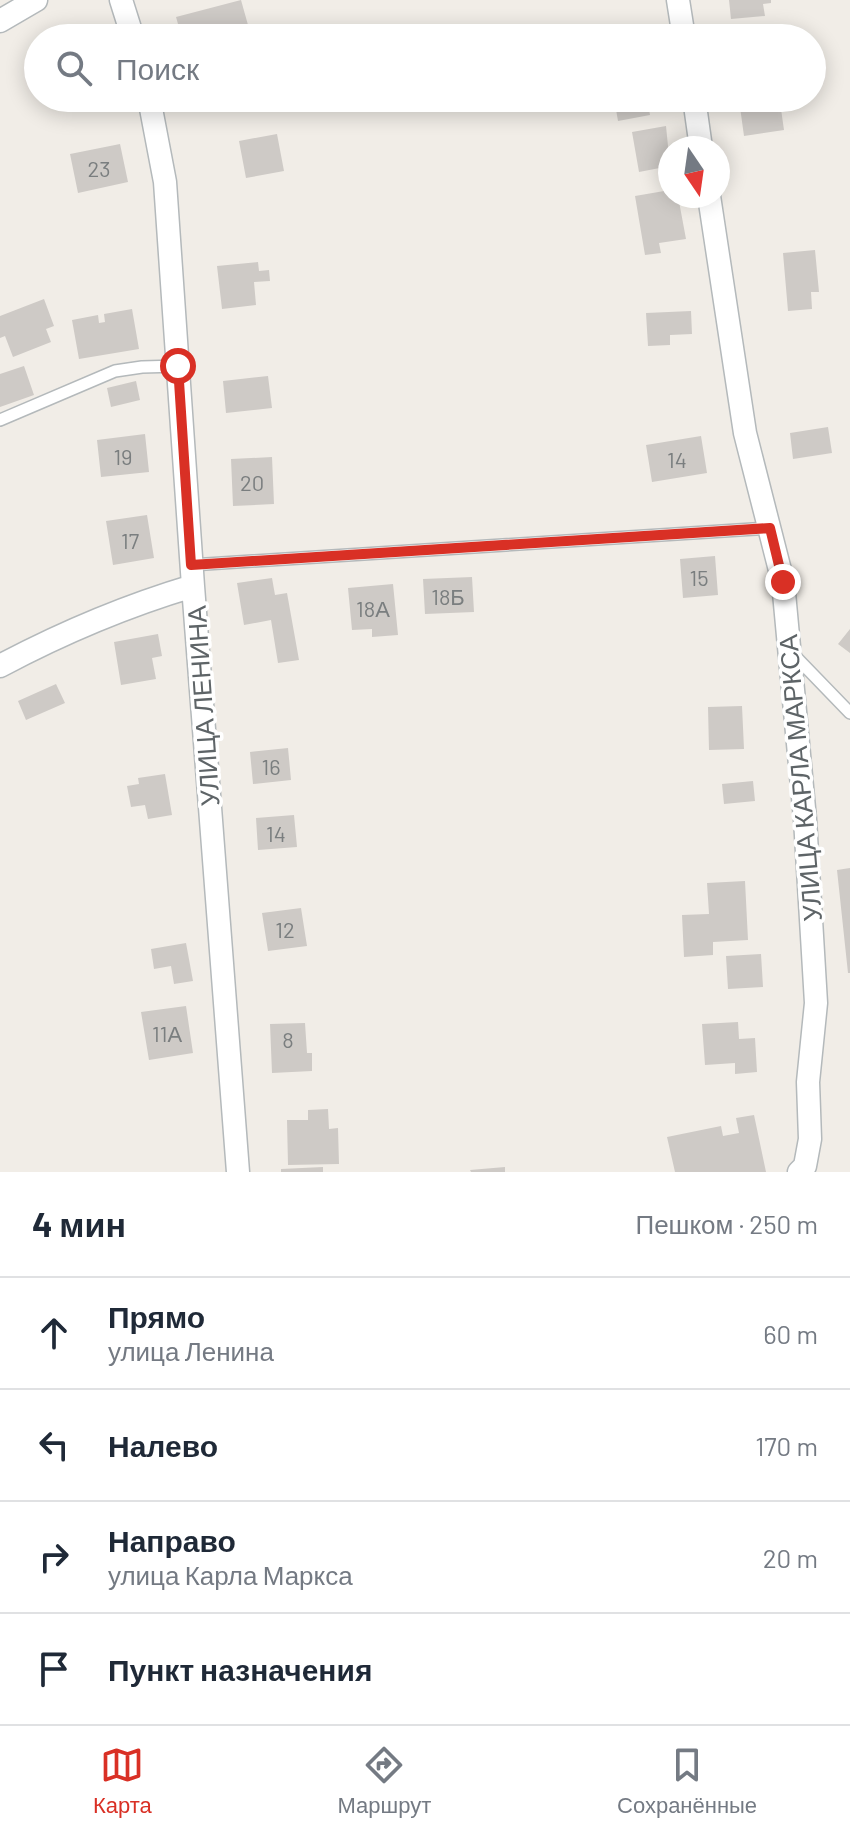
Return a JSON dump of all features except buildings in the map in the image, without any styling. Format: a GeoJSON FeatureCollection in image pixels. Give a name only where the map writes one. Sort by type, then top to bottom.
{"type":"FeatureCollection","features":[{"type":"Feature","properties":{"kind":"street"},"geometry":{"type":"LineString","coordinates":[[0,21],[36,0]]}},
{"type":"Feature","properties":{"kind":"street"},"geometry":{"type":"LineString","coordinates":[[121,0],[129,24]]}},
{"type":"Feature","properties":{"kind":"street"},"geometry":{"type":"LineString","coordinates":[[678,0],[682,24]]}},
{"type":"Feature","properties":{"kind":"street","name":"УЛИЦА ЛЕНИНА"},"geometry":{"type":"LineString","coordinates":[[152,112],[165,182],[238,1172]]}},
{"type":"Feature","properties":{"kind":"street"},"geometry":{"type":"LineString","coordinates":[[696,112],[699,136]]}},
{"type":"Feature","properties":{"kind":"street","name":"УЛИЦА КАРЛА МАРКСА"},"geometry":{"type":"LineString","coordinates":[[711,208],[745,433],[783,582],[805,819],[816,1003],[808,1082],[810,1139],[805,1166],[799,1172]]}},
{"type":"Feature","properties":{"kind":"street"},"geometry":{"type":"LineString","coordinates":[[0,666],[42,643],[192,576]]}},
{"type":"Feature","properties":{"kind":"lane"},"geometry":{"type":"LineString","coordinates":[[0,420],[115,371],[178,366]]}},
{"type":"Feature","properties":{"kind":"lane"},"geometry":{"type":"LineString","coordinates":[[192,576],[770,528]]}},
{"type":"Feature","properties":{"kind":"lane"},"geometry":{"type":"LineString","coordinates":[[788,649],[850,713]]}},
{"type":"Feature","properties":{"kind":"route"},"geometry":{"type":"LineString","coordinates":[[178,366],[191,565],[770,528],[783,582]]}}]}
